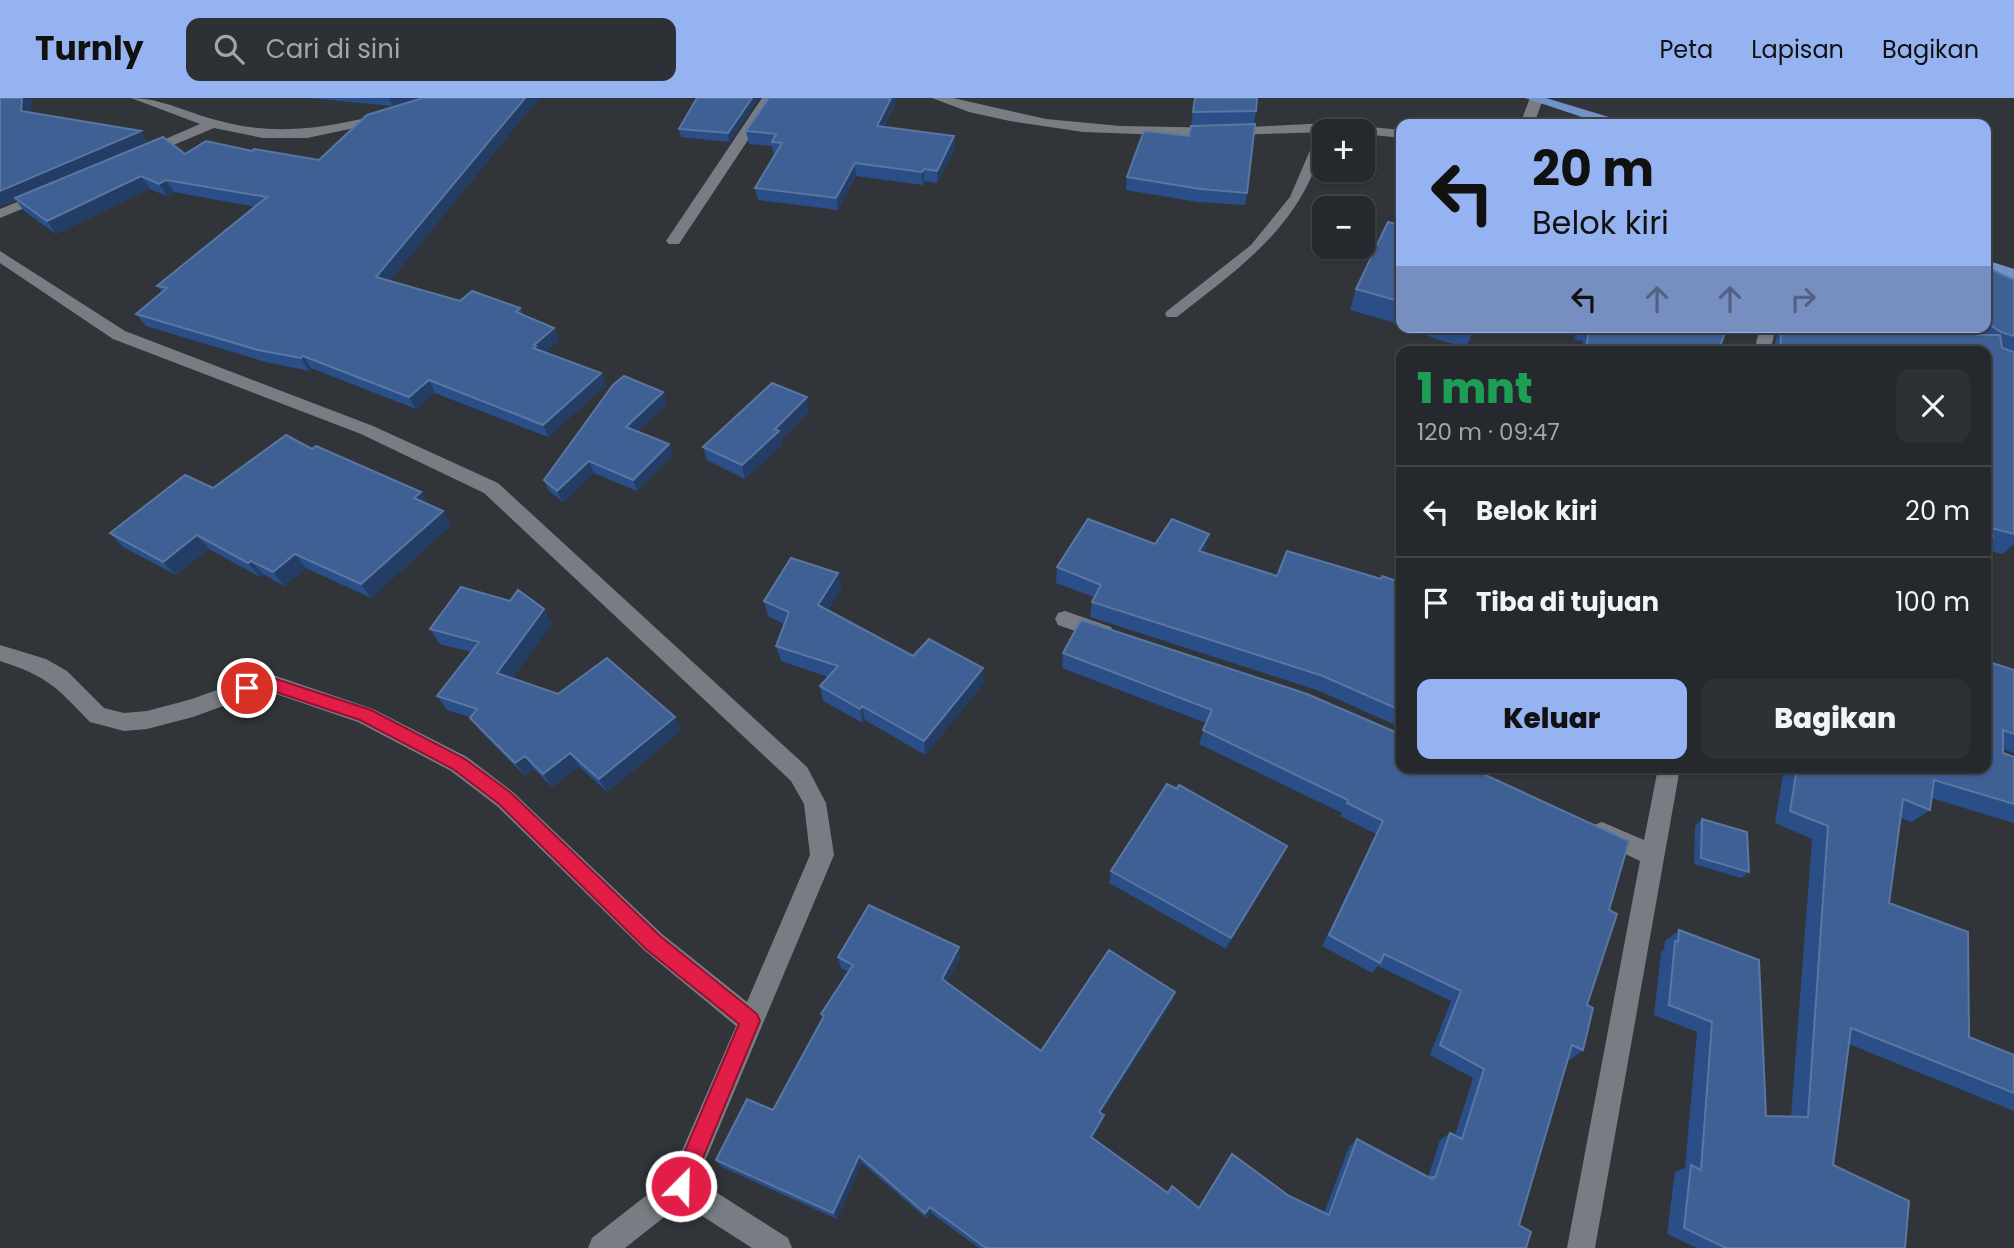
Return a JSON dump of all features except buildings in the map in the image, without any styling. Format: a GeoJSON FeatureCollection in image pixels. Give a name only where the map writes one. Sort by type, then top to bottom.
{"type":"FeatureCollection","features":[{"type":"Feature","properties":{"kind":"main road"},"geometry":{"type":"LineString","coordinates":[[1534,98],[1601,119]]}},
{"type":"Feature","properties":{"kind":"main road"},"geometry":{"type":"LineString","coordinates":[[1991,267],[2014,274]]}},
{"type":"Feature","properties":{"kind":"street"},"geometry":{"type":"LineString","coordinates":[[138,98],[210,125],[255,135],[308,134],[400,114]]}},
{"type":"Feature","properties":{"kind":"street"},"geometry":{"type":"LineString","coordinates":[[674,241],[769,98]]}},
{"type":"Feature","properties":{"kind":"street"},"geometry":{"type":"LineString","coordinates":[[939,98],[964,107],[1055,124],[1133,132],[1234,132],[1312,128]]}},
{"type":"Feature","properties":{"kind":"street"},"geometry":{"type":"LineString","coordinates":[[1529,119],[1534,98]]}},
{"type":"Feature","properties":{"kind":"street"},"geometry":{"type":"LineString","coordinates":[[134,157],[210,125]]}},
{"type":"Feature","properties":{"kind":"street"},"geometry":{"type":"LineString","coordinates":[[1375,132],[1396,133]]}},
{"type":"Feature","properties":{"kind":"street"},"geometry":{"type":"LineString","coordinates":[[0,214],[57,189]]}},
{"type":"Feature","properties":{"kind":"street"},"geometry":{"type":"LineString","coordinates":[[0,256],[119,335],[366,430],[423,454],[491,488],[799,775],[816,803],[822,855],[681,1186],[602,1248]]}},
{"type":"Feature","properties":{"kind":"street"},"geometry":{"type":"LineString","coordinates":[[1065,619],[1126,640]]}},
{"type":"Feature","properties":{"kind":"street"},"geometry":{"type":"LineString","coordinates":[[0,653],[39,665],[60,677],[98,716],[124,722],[148,720],[193,708],[247,688],[273,684],[365,715],[459,764],[505,799],[653,942],[750,1021]]}},
{"type":"Feature","properties":{"kind":"street"},"geometry":{"type":"LineString","coordinates":[[1581,1248],[1668,773]]}},
{"type":"Feature","properties":{"kind":"street"},"geometry":{"type":"LineString","coordinates":[[1582,823],[1654,856]]}},
{"type":"Feature","properties":{"kind":"street"},"geometry":{"type":"LineString","coordinates":[[681,1186],[778,1248]]}},
{"type":"Feature","properties":{"kind":"lane"},"geometry":{"type":"LineString","coordinates":[[1172,313],[1256,248],[1296,198],[1312,160]]}},
{"type":"Feature","properties":{"kind":"route"},"geometry":{"type":"LineString","coordinates":[[247,688],[273,684],[365,715],[459,764],[505,799],[653,942],[750,1021],[681,1186]]}}]}
